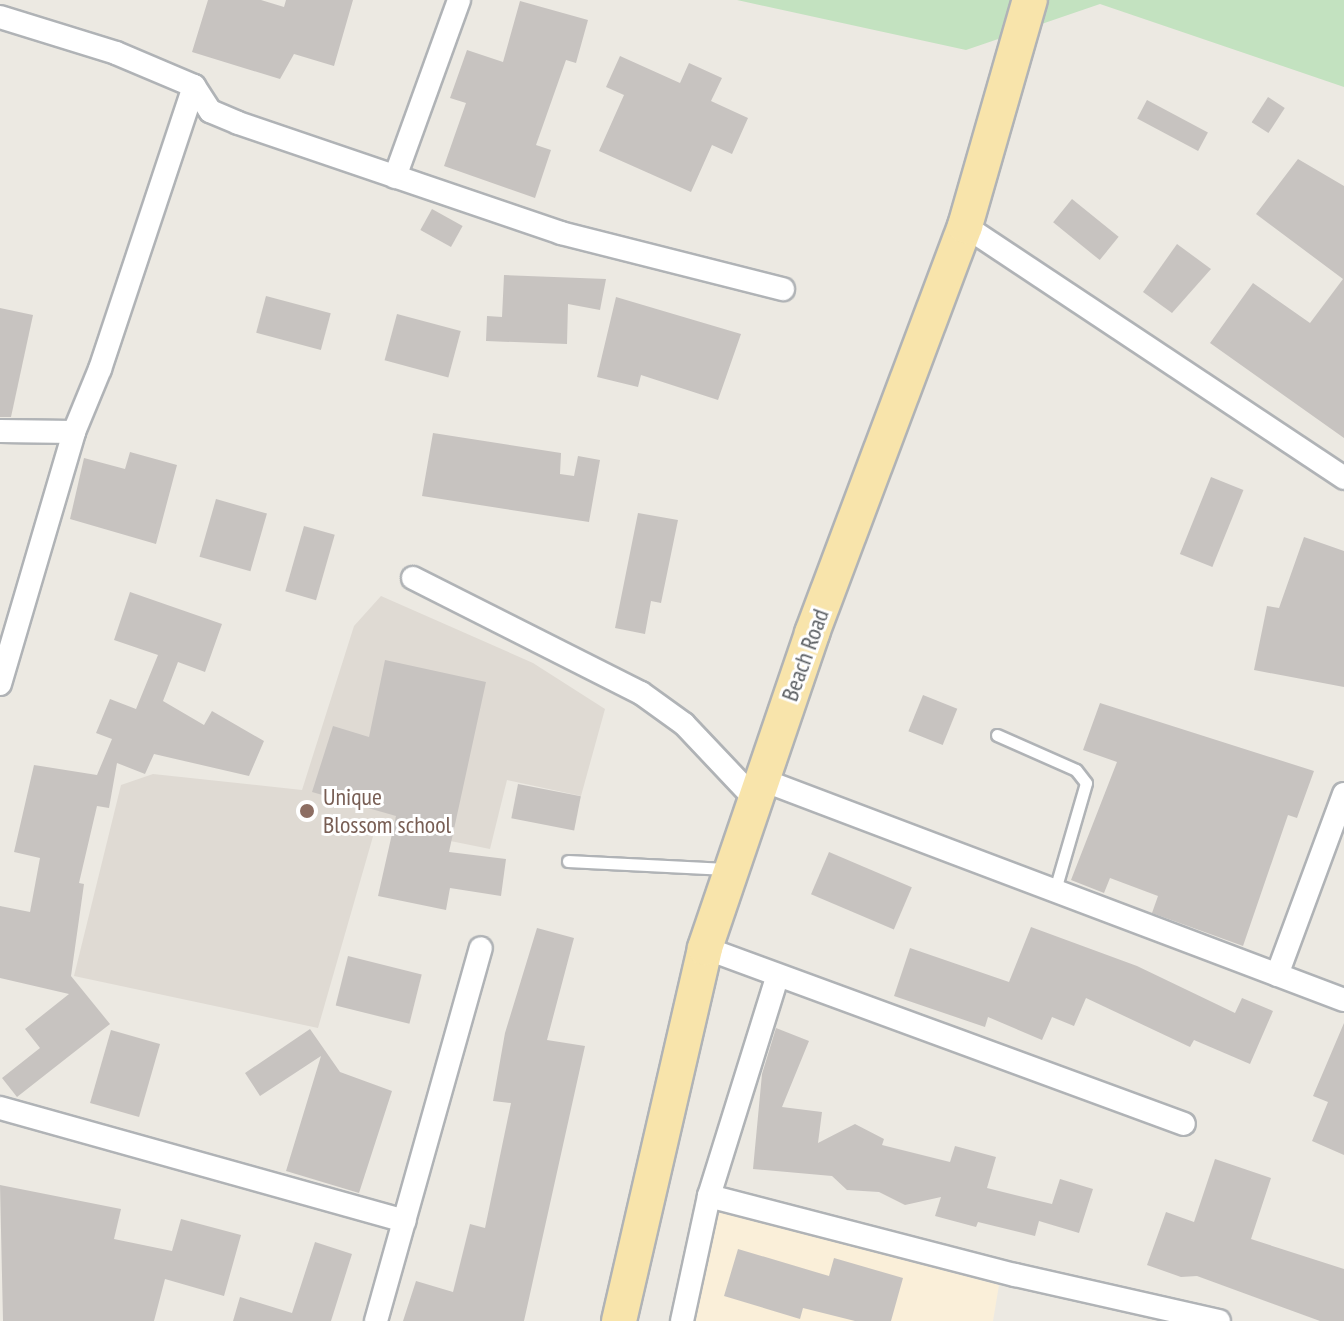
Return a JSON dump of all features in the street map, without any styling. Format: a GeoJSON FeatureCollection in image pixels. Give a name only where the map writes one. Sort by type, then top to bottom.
{"type":"FeatureCollection","features":[{"type":"Feature","properties":{"kind":"main road","name":"Beach Road"},"geometry":{"type":"LineString","coordinates":[[619,1321],[705,948],[757,788],[965,226],[1030,0]]}},
{"type":"Feature","properties":{"kind":"street"},"geometry":{"type":"LineString","coordinates":[[395,177],[459,0]]}},
{"type":"Feature","properties":{"kind":"street"},"geometry":{"type":"LineString","coordinates":[[0,17],[116,53],[194,86],[210,111],[395,177],[561,233],[783,289]]}},
{"type":"Feature","properties":{"kind":"street"},"geometry":{"type":"LineString","coordinates":[[0,684],[74,432],[100,369],[194,86]]}},
{"type":"Feature","properties":{"kind":"street"},"geometry":{"type":"LineString","coordinates":[[965,226],[1344,478]]}},
{"type":"Feature","properties":{"kind":"street"},"geometry":{"type":"LineString","coordinates":[[0,431],[74,432]]}},
{"type":"Feature","properties":{"kind":"street"},"geometry":{"type":"LineString","coordinates":[[413,578],[641,693],[684,724],[757,788],[1055,890],[1344,1000]]}},
{"type":"Feature","properties":{"kind":"street"},"geometry":{"type":"LineString","coordinates":[[1277,975],[1344,794]]}},
{"type":"Feature","properties":{"kind":"street"},"geometry":{"type":"LineString","coordinates":[[376,1321],[481,948]]}},
{"type":"Feature","properties":{"kind":"street"},"geometry":{"type":"LineString","coordinates":[[705,948],[777,978],[1184,1124]]}},
{"type":"Feature","properties":{"kind":"street"},"geometry":{"type":"LineString","coordinates":[[682,1321],[709,1196],[777,978]]}},
{"type":"Feature","properties":{"kind":"street"},"geometry":{"type":"LineString","coordinates":[[0,1108],[404,1221]]}},
{"type":"Feature","properties":{"kind":"street"},"geometry":{"type":"LineString","coordinates":[[709,1196],[1125,1311],[1219,1321]]}},
{"type":"Feature","properties":{"kind":"lane"},"geometry":{"type":"LineString","coordinates":[[997,735],[1076,770],[1086,783],[1055,890]]}},
{"type":"Feature","properties":{"kind":"lane"},"geometry":{"type":"LineString","coordinates":[[568,861],[731,869]]}},
{"type":"Feature","properties":{"kind":"shaded area","name":"Unique Blossom school"},"geometry":{"type":"Polygon","coordinates":[[[381,596],[533,663],[605,709],[581,796],[507,780],[490,849],[376,826],[318,1028],[74,976],[121,785],[153,774],[302,790],[354,626],[381,596]]]}},
{"type":"Feature","properties":{"kind":"shaded area"},"geometry":{"type":"Polygon","coordinates":[[[705,1208],[999,1285],[993,1321],[679,1321],[705,1208]]]}},
{"type":"Feature","properties":{"kind":"green space"},"geometry":{"type":"Polygon","coordinates":[[[737,0],[1344,0],[1344,87],[1100,4],[966,50],[737,0]]]}},
{"type":"Feature","properties":{"kind":"building"},"geometry":{"type":"Polygon","coordinates":[[[208,0],[261,0],[284,7],[286,0],[353,0],[334,66],[294,54],[280,79],[192,52],[208,0]]]}},
{"type":"Feature","properties":{"kind":"building"},"geometry":{"type":"Polygon","coordinates":[[[520,1],[588,20],[576,63],[566,60],[536,145],[551,150],[535,198],[444,166],[466,103],[450,98],[467,50],[503,62],[520,1]]]}},
{"type":"Feature","properties":{"kind":"building"},"geometry":{"type":"Polygon","coordinates":[[[620,56],[680,83],[689,63],[722,78],[711,101],[748,118],[732,154],[712,145],[691,192],[599,151],[624,95],[606,87],[620,56]]]}},
{"type":"Feature","properties":{"kind":"building"},"geometry":{"type":"Polygon","coordinates":[[[1268,97],[1285,108],[1268,133],[1252,122],[1268,97]]]}},
{"type":"Feature","properties":{"kind":"building"},"geometry":{"type":"Polygon","coordinates":[[[1147,100],[1208,132],[1198,151],[1137,119],[1147,100]]]}},
{"type":"Feature","properties":{"kind":"building"},"geometry":{"type":"Polygon","coordinates":[[[1298,159],[1344,186],[1344,438],[1210,343],[1253,283],[1310,323],[1343,279],[1256,214],[1298,159]]]}},
{"type":"Feature","properties":{"kind":"building"},"geometry":{"type":"Polygon","coordinates":[[[1072,199],[1119,237],[1100,260],[1053,222],[1072,199]]]}},
{"type":"Feature","properties":{"kind":"building"},"geometry":{"type":"Polygon","coordinates":[[[432,209],[463,226],[451,247],[420,230],[432,209]]]}},
{"type":"Feature","properties":{"kind":"building"},"geometry":{"type":"Polygon","coordinates":[[[1177,244],[1211,269],[1172,313],[1143,292],[1177,244]]]}},
{"type":"Feature","properties":{"kind":"building"},"geometry":{"type":"Polygon","coordinates":[[[504,275],[606,279],[600,310],[568,304],[567,344],[486,341],[487,316],[502,317],[504,275]]]}},
{"type":"Feature","properties":{"kind":"building"},"geometry":{"type":"Polygon","coordinates":[[[266,296],[331,313],[321,350],[256,333],[266,296]]]}},
{"type":"Feature","properties":{"kind":"building"},"geometry":{"type":"Polygon","coordinates":[[[616,297],[741,334],[718,400],[641,375],[638,387],[597,377],[616,297]]]}},
{"type":"Feature","properties":{"kind":"building"},"geometry":{"type":"Polygon","coordinates":[[[0,308],[33,315],[11,417],[0,417],[0,308]]]}},
{"type":"Feature","properties":{"kind":"building"},"geometry":{"type":"Polygon","coordinates":[[[397,314],[461,331],[448,377],[385,360],[397,314]]]}},
{"type":"Feature","properties":{"kind":"building"},"geometry":{"type":"Polygon","coordinates":[[[433,433],[561,453],[560,474],[574,476],[578,456],[600,460],[589,522],[422,496],[433,433]]]}},
{"type":"Feature","properties":{"kind":"building"},"geometry":{"type":"Polygon","coordinates":[[[130,452],[177,465],[156,544],[70,519],[84,458],[125,469],[130,452]]]}},
{"type":"Feature","properties":{"kind":"building"},"geometry":{"type":"Polygon","coordinates":[[[1211,477],[1243,490],[1212,567],[1180,554],[1211,477]]]}},
{"type":"Feature","properties":{"kind":"building"},"geometry":{"type":"Polygon","coordinates":[[[216,499],[267,514],[250,571],[199,557],[216,499]]]}},
{"type":"Feature","properties":{"kind":"building"},"geometry":{"type":"Polygon","coordinates":[[[638,513],[678,520],[661,603],[651,601],[645,634],[615,628],[638,513]]]}},
{"type":"Feature","properties":{"kind":"building"},"geometry":{"type":"Polygon","coordinates":[[[304,526],[335,535],[316,600],[285,591],[304,526]]]}},
{"type":"Feature","properties":{"kind":"building"},"geometry":{"type":"Polygon","coordinates":[[[1304,537],[1344,551],[1344,687],[1254,670],[1267,606],[1279,608],[1304,537]]]}},
{"type":"Feature","properties":{"kind":"building"},"geometry":{"type":"Polygon","coordinates":[[[130,592],[222,624],[205,672],[178,662],[163,701],[204,725],[212,711],[264,741],[249,776],[154,754],[145,774],[117,763],[109,808],[97,806],[79,883],[84,884],[71,976],[110,1024],[17,1097],[2,1078],[40,1048],[25,1029],[69,994],[0,978],[0,906],[30,912],[40,858],[14,852],[34,765],[97,775],[112,739],[96,733],[110,699],[136,709],[158,655],[114,640],[130,592]]]}},
{"type":"Feature","properties":{"kind":"building"},"geometry":{"type":"Polygon","coordinates":[[[385,660],[486,682],[449,852],[506,859],[501,896],[450,888],[446,910],[378,896],[396,816],[312,792],[333,726],[369,737],[385,660]]]}},
{"type":"Feature","properties":{"kind":"building"},"geometry":{"type":"Polygon","coordinates":[[[923,695],[957,709],[943,745],[908,731],[923,695]]]}},
{"type":"Feature","properties":{"kind":"building"},"geometry":{"type":"Polygon","coordinates":[[[1100,703],[1314,771],[1297,818],[1288,815],[1243,946],[1152,913],[1158,896],[1110,878],[1104,893],[1071,880],[1117,762],[1083,750],[1100,703]]]}},
{"type":"Feature","properties":{"kind":"building"},"geometry":{"type":"Polygon","coordinates":[[[518,784],[581,796],[574,831],[511,818],[518,784]]]}},
{"type":"Feature","properties":{"kind":"building"},"geometry":{"type":"Polygon","coordinates":[[[829,852],[912,887],[894,930],[811,894],[829,852]]]}},
{"type":"Feature","properties":{"kind":"building"},"geometry":{"type":"Polygon","coordinates":[[[1031,927],[1137,966],[1235,1013],[1242,998],[1273,1011],[1250,1064],[1194,1040],[1190,1047],[1086,998],[1074,1026],[1052,1017],[1042,1040],[988,1017],[985,1027],[894,996],[910,948],[1009,982],[1031,927]]]}},
{"type":"Feature","properties":{"kind":"building"},"geometry":{"type":"Polygon","coordinates":[[[537,928],[574,938],[547,1040],[585,1046],[524,1321],[403,1321],[416,1281],[453,1292],[470,1224],[485,1228],[511,1103],[493,1101],[505,1033],[537,928]]]}},
{"type":"Feature","properties":{"kind":"building"},"geometry":{"type":"Polygon","coordinates":[[[348,956],[422,974],[409,1024],[336,1005],[348,956]]]}},
{"type":"Feature","properties":{"kind":"building"},"geometry":{"type":"Polygon","coordinates":[[[1344,1023],[1344,1155],[1312,1141],[1328,1102],[1313,1096],[1344,1023]]]}},
{"type":"Feature","properties":{"kind":"building"},"geometry":{"type":"Polygon","coordinates":[[[776,1028],[809,1041],[782,1107],[822,1112],[818,1143],[855,1124],[884,1139],[882,1145],[950,1162],[955,1146],[996,1157],[987,1188],[1052,1204],[1060,1179],[1093,1189],[1079,1233],[1039,1221],[1035,1236],[978,1222],[976,1227],[935,1216],[941,1197],[905,1205],[879,1192],[847,1190],[832,1176],[753,1169],[762,1074],[776,1028]]]}},
{"type":"Feature","properties":{"kind":"building"},"geometry":{"type":"Polygon","coordinates":[[[310,1029],[340,1072],[392,1091],[359,1193],[286,1171],[321,1056],[260,1096],[245,1073],[310,1029]]]}},
{"type":"Feature","properties":{"kind":"building"},"geometry":{"type":"Polygon","coordinates":[[[111,1030],[160,1044],[139,1117],[90,1103],[111,1030]]]}},
{"type":"Feature","properties":{"kind":"building"},"geometry":{"type":"Polygon","coordinates":[[[1215,1159],[1271,1178],[1251,1239],[1344,1269],[1344,1321],[1320,1321],[1197,1276],[1181,1277],[1147,1265],[1166,1212],[1194,1222],[1215,1159]]]}},
{"type":"Feature","properties":{"kind":"building"},"geometry":{"type":"Polygon","coordinates":[[[0,1185],[121,1209],[114,1239],[172,1251],[181,1219],[241,1235],[224,1296],[165,1279],[154,1321],[3,1321],[0,1185]]]}},
{"type":"Feature","properties":{"kind":"building"},"geometry":{"type":"Polygon","coordinates":[[[315,1242],[352,1254],[331,1321],[233,1321],[240,1297],[292,1313],[315,1242]]]}},
{"type":"Feature","properties":{"kind":"building"},"geometry":{"type":"Polygon","coordinates":[[[738,1249],[829,1276],[834,1258],[903,1278],[891,1321],[855,1321],[803,1308],[800,1319],[724,1296],[738,1249]]]}},
{"type":"Feature","properties":{"kind":"place","name":"Unique Blossom school"},"geometry":{"type":"Point","coordinates":[307,811]}}]}
